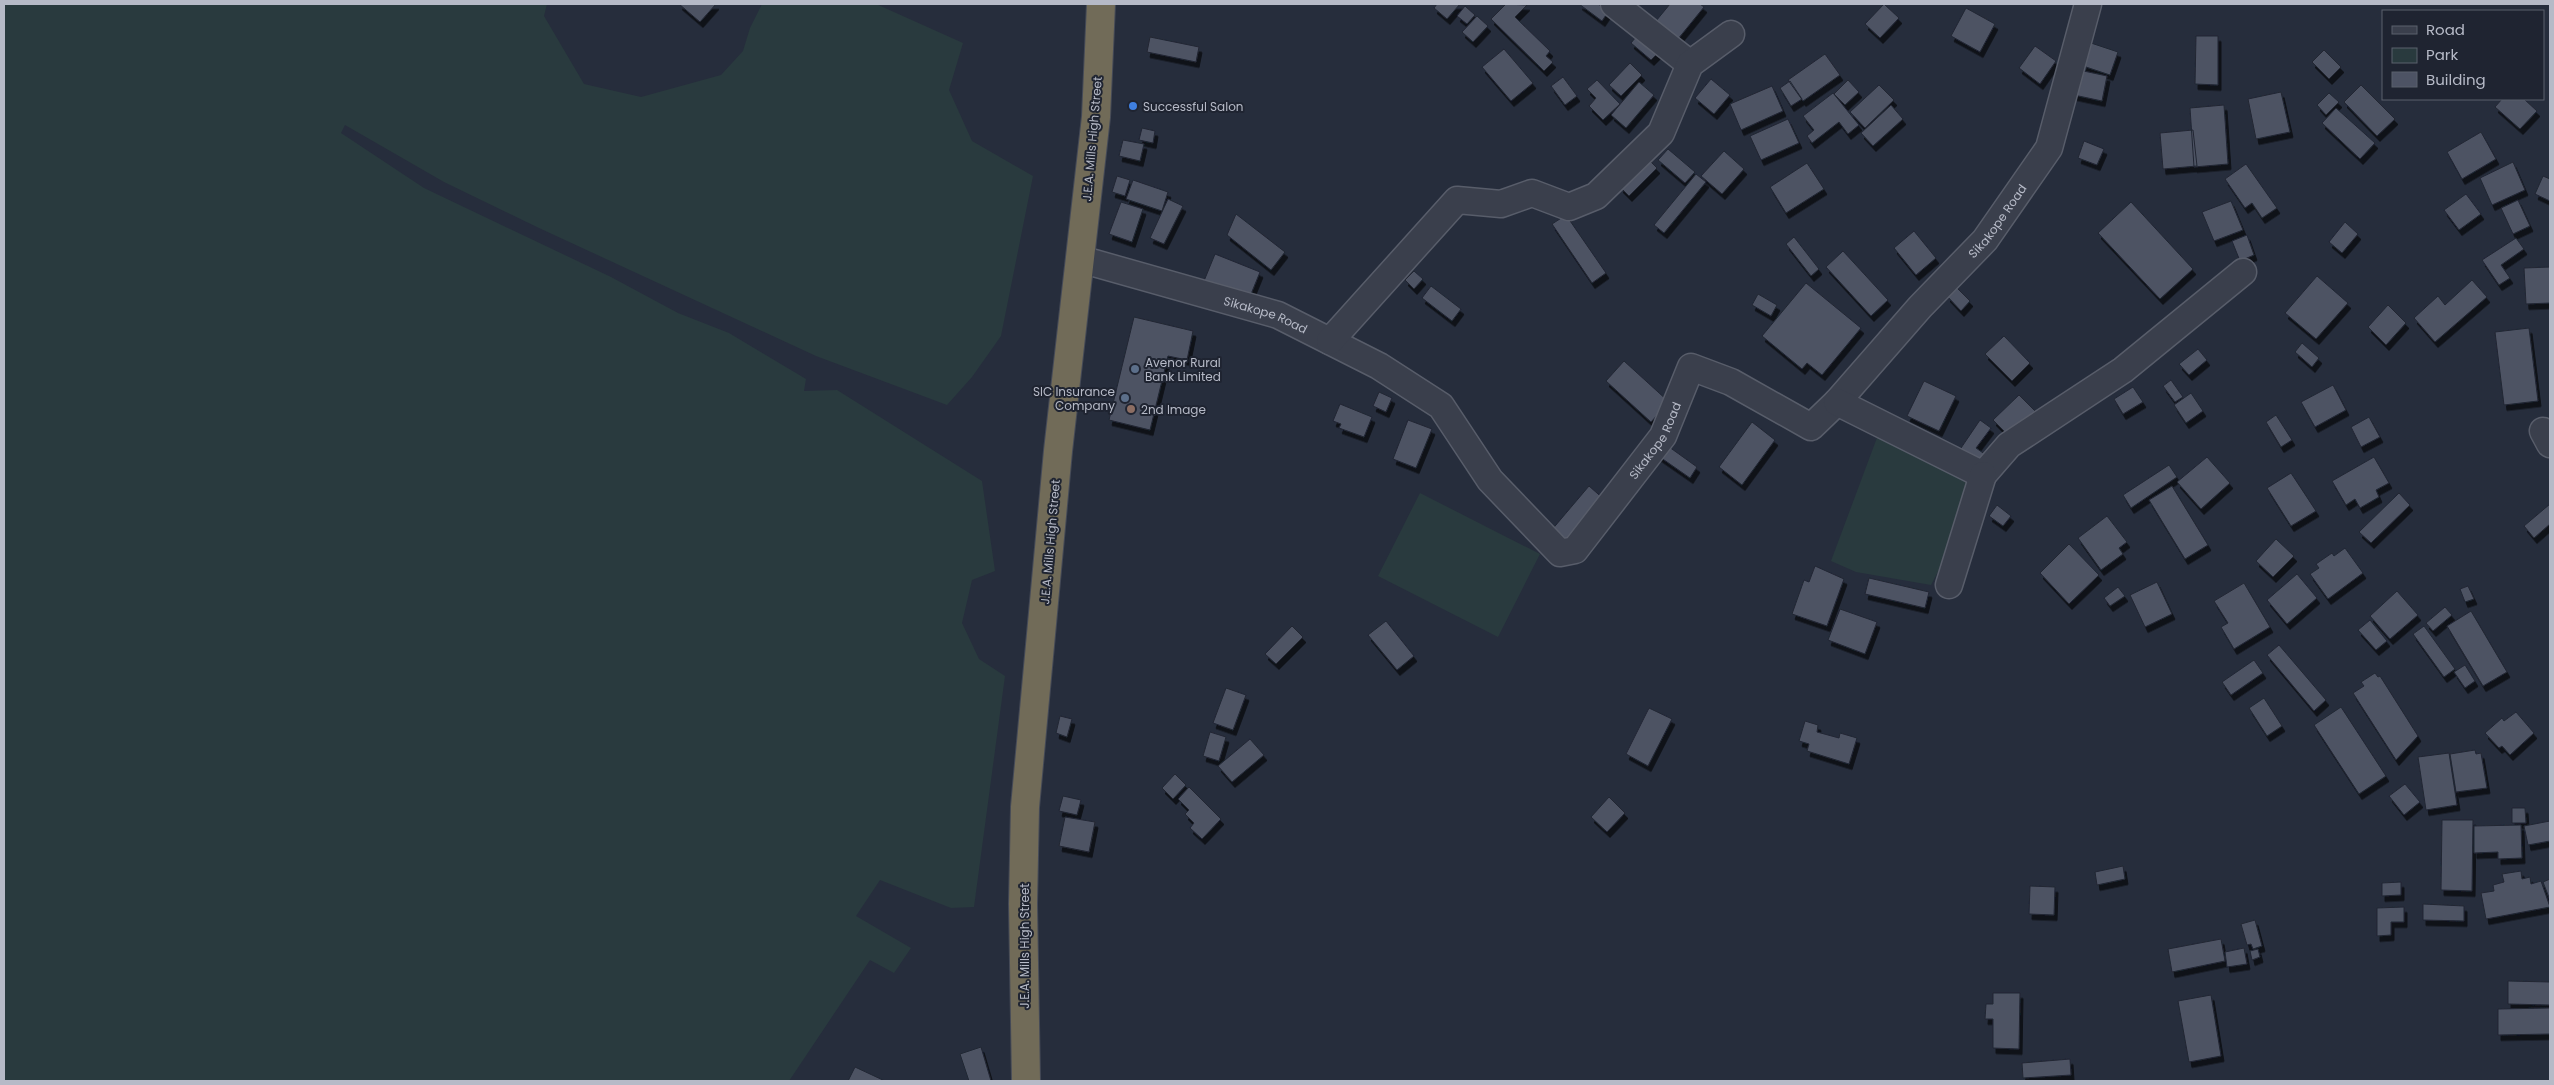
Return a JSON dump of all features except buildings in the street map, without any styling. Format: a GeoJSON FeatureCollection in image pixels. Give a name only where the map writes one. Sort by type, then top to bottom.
{"type":"FeatureCollection","features":[{"type":"Feature","properties":{"kind":"highway","name":"J.E.A. Mills High Street"},"geometry":{"type":"LineString","coordinates":[[1026,1081],[1023,904],[1026,806],[1058,451],[1096,117],[1102,4]]}},
{"type":"Feature","properties":{"kind":"street"},"geometry":{"type":"LineString","coordinates":[[1614,4],[1690,64]]}},
{"type":"Feature","properties":{"kind":"street","name":"Sikakope Road"},"geometry":{"type":"LineString","coordinates":[[1080,259],[1278,315],[1379,366],[1441,406],[1490,480],[1560,552],[1575,550],[1663,436],[1691,367],[1731,382],[1811,427],[1837,402],[1920,307],[1985,240],[2049,148],[2088,4]]}},
{"type":"Feature","properties":{"kind":"street"},"geometry":{"type":"LineString","coordinates":[[1330,342],[1457,200],[1502,204],[1532,193],[1569,207],[1596,196],[1661,132],[1690,64],[1731,34]]}},
{"type":"Feature","properties":{"kind":"street"},"geometry":{"type":"LineString","coordinates":[[1948,585],[1984,475],[2009,446],[2123,370],[2243,272]]}},
{"type":"Feature","properties":{"kind":"street"},"geometry":{"type":"LineString","coordinates":[[1837,402],[1984,475]]}},
{"type":"Feature","properties":{"kind":"green space"},"geometry":{"type":"Polygon","coordinates":[[[4,4],[547,4],[544,16],[584,84],[641,97],[721,75],[743,51],[750,28],[762,4],[876,4],[963,43],[949,90],[972,141],[1033,176],[1001,336],[972,377],[947,405],[816,356],[444,182],[345,125],[341,133],[424,188],[611,277],[678,313],[729,333],[806,379],[804,391],[837,390],[982,481],[995,571],[972,580],[962,623],[979,659],[1005,676],[974,907],[951,908],[880,880],[856,916],[911,948],[894,973],[870,960],[789,1081],[4,1081],[4,4]]]}},
{"type":"Feature","properties":{"kind":"green space"},"geometry":{"type":"Polygon","coordinates":[[[1878,435],[1972,474],[1960,530],[1931,585],[1856,572],[1831,561],[1878,435]]]}},
{"type":"Feature","properties":{"kind":"green space"},"geometry":{"type":"Polygon","coordinates":[[[1420,493],[1540,554],[1498,637],[1378,576],[1420,493]]]}},
{"type":"Feature","properties":{"kind":"place","name":"Successful Salon"},"geometry":{"type":"Point","coordinates":[1133,106]}},
{"type":"Feature","properties":{"kind":"place","name":"Avenor Rural Bank Limited"},"geometry":{"type":"Point","coordinates":[1135,369]}},
{"type":"Feature","properties":{"kind":"place","name":"SIC Insurance Company"},"geometry":{"type":"Point","coordinates":[1125,398]}},
{"type":"Feature","properties":{"kind":"place","name":"2nd Image"},"geometry":{"type":"Point","coordinates":[1131,409]}}]}
